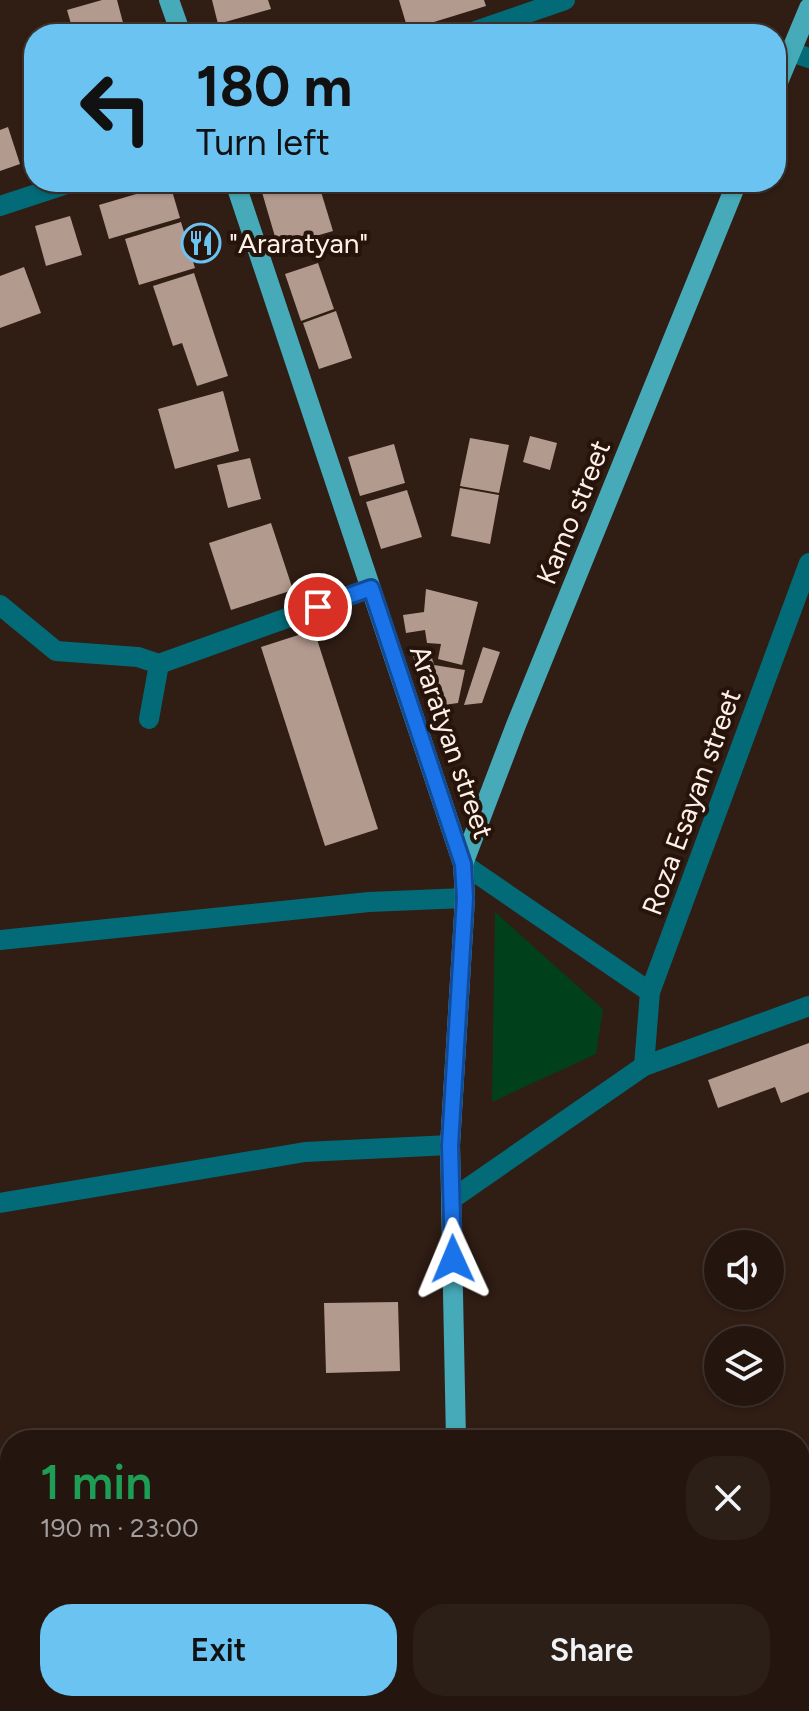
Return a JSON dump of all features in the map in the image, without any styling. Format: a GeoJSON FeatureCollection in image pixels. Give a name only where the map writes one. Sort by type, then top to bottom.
{"type":"FeatureCollection","features":[{"type":"Feature","properties":{"kind":"main road"},"geometry":{"type":"LineString","coordinates":[[169,0],[177,24]]}},
{"type":"Feature","properties":{"kind":"main road"},"geometry":{"type":"LineString","coordinates":[[786,74],[800,55],[809,8]]}},
{"type":"Feature","properties":{"kind":"main road","name":"Araratyan street"},"geometry":{"type":"LineString","coordinates":[[238,192],[463,864],[465,898],[450,1145],[456,1430]]}},
{"type":"Feature","properties":{"kind":"main road","name":"Kamo street"},"geometry":{"type":"LineString","coordinates":[[463,864],[516,725],[733,192]]}},
{"type":"Feature","properties":{"kind":"street"},"geometry":{"type":"LineString","coordinates":[[496,24],[565,0]]}},
{"type":"Feature","properties":{"kind":"street"},"geometry":{"type":"LineString","coordinates":[[0,206],[43,192]]}},
{"type":"Feature","properties":{"kind":"street","name":"Roza Esayan street"},"geometry":{"type":"LineString","coordinates":[[644,1066],[650,992],[809,563]]}},
{"type":"Feature","properties":{"kind":"street"},"geometry":{"type":"LineString","coordinates":[[0,605],[56,651],[138,657],[159,664],[371,588]]}},
{"type":"Feature","properties":{"kind":"street"},"geometry":{"type":"LineString","coordinates":[[149,719],[159,664]]}},
{"type":"Feature","properties":{"kind":"street"},"geometry":{"type":"LineString","coordinates":[[463,864],[650,992]]}},
{"type":"Feature","properties":{"kind":"street"},"geometry":{"type":"LineString","coordinates":[[0,940],[369,902],[465,898]]}},
{"type":"Feature","properties":{"kind":"street"},"geometry":{"type":"LineString","coordinates":[[452,1199],[644,1066],[809,1006]]}},
{"type":"Feature","properties":{"kind":"street"},"geometry":{"type":"LineString","coordinates":[[0,1203],[305,1152],[450,1145]]}},
{"type":"Feature","properties":{"kind":"green space"},"geometry":{"type":"Polygon","coordinates":[[[495,912],[603,1009],[596,1054],[492,1102],[495,912]]]}},
{"type":"Feature","properties":{"kind":"building"},"geometry":{"type":"Polygon","coordinates":[[[102,0],[117,0],[123,24],[71,24],[67,10],[102,0]]]}},
{"type":"Feature","properties":{"kind":"building"},"geometry":{"type":"Polygon","coordinates":[[[212,0],[268,0],[271,9],[218,24],[212,0]]]}},
{"type":"Feature","properties":{"kind":"building"},"geometry":{"type":"Polygon","coordinates":[[[399,0],[484,0],[486,6],[428,24],[406,24],[399,0]]]}},
{"type":"Feature","properties":{"kind":"building"},"geometry":{"type":"Polygon","coordinates":[[[8,127],[20,164],[0,171],[0,130],[8,127]]]}},
{"type":"Feature","properties":{"kind":"building"},"geometry":{"type":"Polygon","coordinates":[[[143,192],[172,192],[180,218],[109,239],[99,205],[143,192]]]}},
{"type":"Feature","properties":{"kind":"building"},"geometry":{"type":"Polygon","coordinates":[[[262,192],[321,192],[333,231],[278,247],[262,192]]]}},
{"type":"Feature","properties":{"kind":"building"},"geometry":{"type":"Polygon","coordinates":[[[70,216],[82,255],[46,266],[35,226],[70,216]]]}},
{"type":"Feature","properties":{"kind":"building"},"geometry":{"type":"Polygon","coordinates":[[[181,222],[195,268],[139,285],[125,239],[181,222]]]}},
{"type":"Feature","properties":{"kind":"building"},"geometry":{"type":"Polygon","coordinates":[[[318,263],[334,309],[301,321],[285,274],[318,263]]]}},
{"type":"Feature","properties":{"kind":"building"},"geometry":{"type":"Polygon","coordinates":[[[24,267],[41,313],[0,328],[0,276],[24,267]]]}},
{"type":"Feature","properties":{"kind":"building"},"geometry":{"type":"Polygon","coordinates":[[[194,273],[228,376],[197,386],[182,343],[173,346],[153,286],[194,273]]]}},
{"type":"Feature","properties":{"kind":"building"},"geometry":{"type":"Polygon","coordinates":[[[336,311],[352,358],[319,369],[303,323],[336,311]]]}},
{"type":"Feature","properties":{"kind":"building"},"geometry":{"type":"Polygon","coordinates":[[[223,391],[239,451],[175,469],[158,409],[223,391]]]}},
{"type":"Feature","properties":{"kind":"building"},"geometry":{"type":"Polygon","coordinates":[[[530,436],[557,443],[550,470],[523,462],[530,436]]]}},
{"type":"Feature","properties":{"kind":"building"},"geometry":{"type":"Polygon","coordinates":[[[470,438],[509,445],[499,493],[460,486],[470,438]]]}},
{"type":"Feature","properties":{"kind":"building"},"geometry":{"type":"Polygon","coordinates":[[[394,444],[405,483],[360,496],[348,457],[394,444]]]}},
{"type":"Feature","properties":{"kind":"building"},"geometry":{"type":"Polygon","coordinates":[[[250,458],[261,499],[228,508],[217,465],[250,458]]]}},
{"type":"Feature","properties":{"kind":"building"},"geometry":{"type":"Polygon","coordinates":[[[460,488],[499,495],[490,544],[451,536],[460,488]]]}},
{"type":"Feature","properties":{"kind":"building"},"geometry":{"type":"Polygon","coordinates":[[[407,490],[422,537],[381,549],[366,502],[407,490]]]}},
{"type":"Feature","properties":{"kind":"building"},"geometry":{"type":"Polygon","coordinates":[[[271,523],[293,590],[231,610],[209,543],[271,523]]]}},
{"type":"Feature","properties":{"kind":"building"},"geometry":{"type":"Polygon","coordinates":[[[426,589],[478,602],[462,665],[438,659],[441,644],[427,643],[425,630],[406,633],[403,615],[424,612],[426,589]]]}},
{"type":"Feature","properties":{"kind":"building"},"geometry":{"type":"Polygon","coordinates":[[[314,630],[378,829],[325,846],[261,647],[314,630]]]}},
{"type":"Feature","properties":{"kind":"building"},"geometry":{"type":"Polygon","coordinates":[[[483,647],[500,652],[482,703],[464,705],[483,647]]]}},
{"type":"Feature","properties":{"kind":"building"},"geometry":{"type":"Polygon","coordinates":[[[430,651],[434,665],[465,670],[458,703],[429,707],[413,656],[430,651]]]}},
{"type":"Feature","properties":{"kind":"building"},"geometry":{"type":"Polygon","coordinates":[[[809,1043],[809,1092],[781,1103],[775,1087],[718,1108],[708,1080],[809,1043]]]}},
{"type":"Feature","properties":{"kind":"building"},"geometry":{"type":"Polygon","coordinates":[[[398,1302],[400,1371],[326,1373],[324,1303],[398,1302]]]}},
{"type":"Feature","properties":{"kind":"place","name":"\"Araratyan\""},"geometry":{"type":"Point","coordinates":[201,243]}},
{"type":"Feature","properties":{"kind":"route"},"geometry":{"type":"LineString","coordinates":[[318,607],[371,588],[463,864],[465,898],[450,1145],[453,1259]]}}]}
